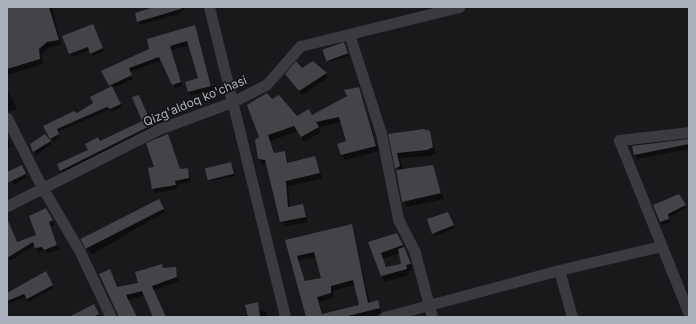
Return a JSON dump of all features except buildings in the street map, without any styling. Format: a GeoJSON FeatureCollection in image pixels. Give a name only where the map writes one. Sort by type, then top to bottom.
{"type":"FeatureCollection","features":[{"type":"Feature","properties":{"kind":"street"},"geometry":{"type":"LineString","coordinates":[[209,7],[285,317]]}},
{"type":"Feature","properties":{"kind":"street","name":"Qizg'aldoq ko'chasi"},"geometry":{"type":"LineString","coordinates":[[7,206],[159,129],[232,102],[266,85],[300,46],[459,7]]}},
{"type":"Feature","properties":{"kind":"street"},"geometry":{"type":"LineString","coordinates":[[350,34],[381,133],[398,219],[415,253],[432,317]]}},
{"type":"Feature","properties":{"kind":"street"},"geometry":{"type":"LineString","coordinates":[[7,118],[42,187],[79,250],[111,317]]}},
{"type":"Feature","properties":{"kind":"street"},"geometry":{"type":"LineString","coordinates":[[689,132],[619,140],[689,314]]}},
{"type":"Feature","properties":{"kind":"street"},"geometry":{"type":"LineString","coordinates":[[384,317],[559,270],[661,246]]}},
{"type":"Feature","properties":{"kind":"street"},"geometry":{"type":"LineString","coordinates":[[559,270],[572,317]]}}]}
